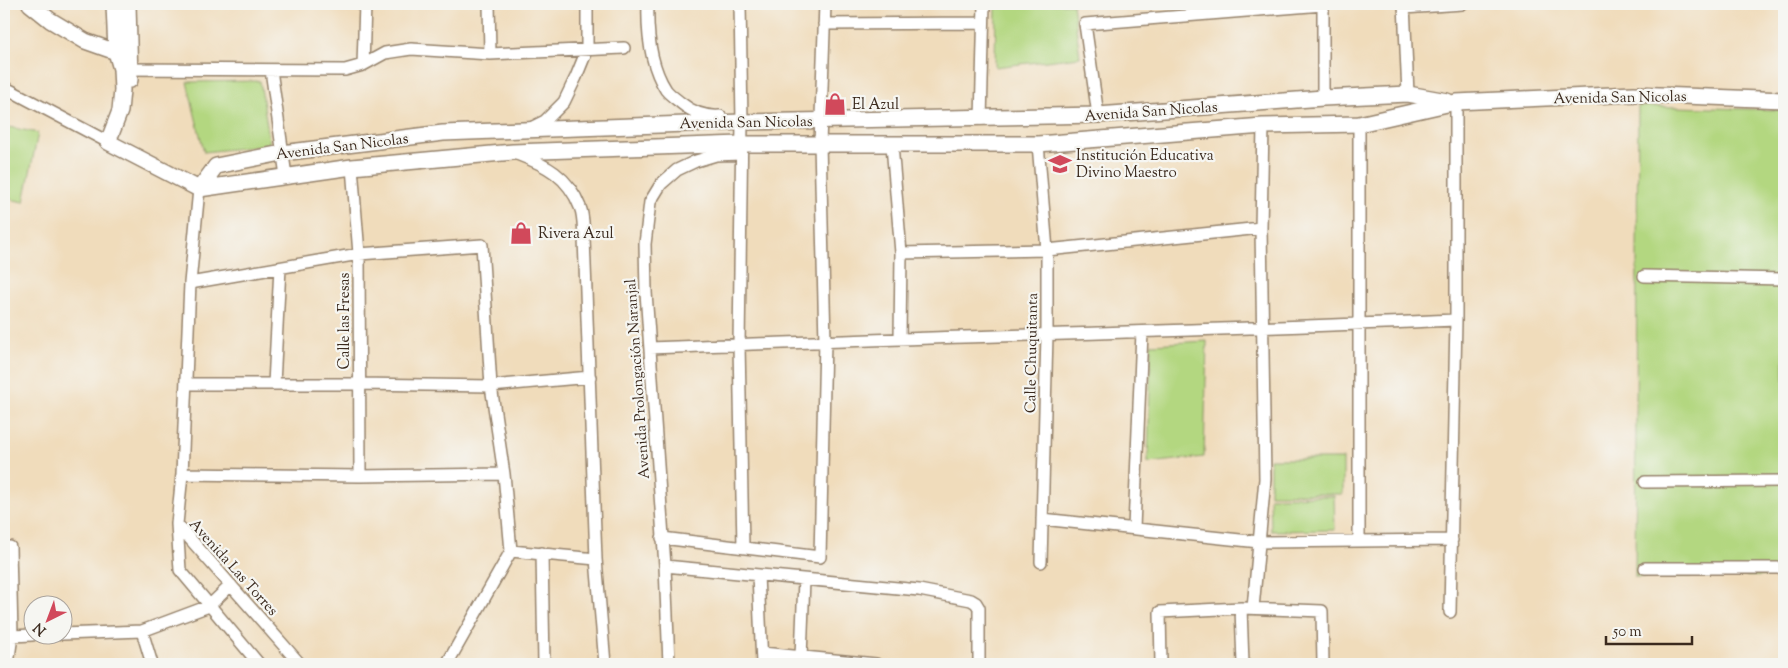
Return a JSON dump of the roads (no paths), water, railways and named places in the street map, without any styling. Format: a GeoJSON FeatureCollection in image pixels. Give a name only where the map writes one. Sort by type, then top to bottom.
{"type":"FeatureCollection","features":[{"type":"Feature","properties":{"kind":"street"},"geometry":{"type":"LineString","coordinates":[[30,4],[50,20],[85,41],[116,52]]}},
{"type":"Feature","properties":{"kind":"street"},"geometry":{"type":"LineString","coordinates":[[114,4],[116,52],[125,69]]}},
{"type":"Feature","properties":{"kind":"street"},"geometry":{"type":"LineString","coordinates":[[114,144],[125,69],[128,4]]}},
{"type":"Feature","properties":{"kind":"street"},"geometry":{"type":"LineString","coordinates":[[363,65],[365,4]]}},
{"type":"Feature","properties":{"kind":"street"},"geometry":{"type":"LineString","coordinates":[[489,4],[490,54]]}},
{"type":"Feature","properties":{"kind":"street"},"geometry":{"type":"LineString","coordinates":[[521,130],[545,121],[564,102],[587,50],[587,4]]}},
{"type":"Feature","properties":{"kind":"street"},"geometry":{"type":"LineString","coordinates":[[648,4],[650,44],[656,72],[667,92],[688,109],[708,117],[741,119]]}},
{"type":"Feature","properties":{"kind":"street"},"geometry":{"type":"LineString","coordinates":[[740,4],[739,345],[743,547]]}},
{"type":"Feature","properties":{"kind":"street"},"geometry":{"type":"LineString","coordinates":[[662,538],[820,556],[825,341],[820,144],[825,4]]}},
{"type":"Feature","properties":{"kind":"street"},"geometry":{"type":"LineString","coordinates":[[981,118],[984,4]]}},
{"type":"Feature","properties":{"kind":"street"},"geometry":{"type":"LineString","coordinates":[[1408,94],[1404,6],[1462,4]]}},
{"type":"Feature","properties":{"kind":"street"},"geometry":{"type":"LineString","coordinates":[[1098,115],[1085,24],[1323,5],[1323,98]]}},
{"type":"Feature","properties":{"kind":"street"},"geometry":{"type":"LineString","coordinates":[[824,24],[982,23]]}},
{"type":"Feature","properties":{"kind":"street"},"geometry":{"type":"LineString","coordinates":[[125,69],[345,70],[363,65],[385,53],[411,48],[490,54],[624,48]]}},
{"type":"Feature","properties":{"kind":"street"},"geometry":{"type":"LineString","coordinates":[[271,70],[286,176]]}},
{"type":"Feature","properties":{"kind":"street"},"geometry":{"type":"LineString","coordinates":[[4,88],[199,189],[190,283],[182,474],[177,524]]}},
{"type":"Feature","properties":{"kind":"street","name":"Avenida San Nicolas"},"geometry":{"type":"LineString","coordinates":[[199,189],[216,166],[282,153],[443,133],[741,119],[821,120],[1098,115],[1323,98],[1408,94],[1456,102]]}},
{"type":"Feature","properties":{"kind":"street","name":"Avenida San Nicolas"},"geometry":{"type":"LineString","coordinates":[[199,189],[352,168],[513,152],[741,149],[820,144],[1038,144],[1263,126],[1359,124],[1456,102],[1634,94],[1784,100]]}},
{"type":"Feature","properties":{"kind":"street"},"geometry":{"type":"LineString","coordinates":[[1450,612],[1456,320],[1456,102]]}},
{"type":"Feature","properties":{"kind":"street"},"geometry":{"type":"LineString","coordinates":[[1359,124],[1359,540]]}},
{"type":"Feature","properties":{"kind":"street"},"geometry":{"type":"LineString","coordinates":[[1243,664],[1247,608],[1259,542],[1264,479],[1261,228],[1263,126]]}},
{"type":"Feature","properties":{"kind":"street","name":"Calle Chuquitanta"},"geometry":{"type":"LineString","coordinates":[[1038,144],[1046,250],[1047,335],[1041,562]]}},
{"type":"Feature","properties":{"kind":"street"},"geometry":{"type":"LineString","coordinates":[[892,145],[901,253],[900,339]]}},
{"type":"Feature","properties":{"kind":"street","name":"Avenida Prolongación Naranjal"},"geometry":{"type":"LineString","coordinates":[[670,664],[646,292],[646,244],[650,202],[662,184],[677,170],[702,159],[741,149]]}},
{"type":"Feature","properties":{"kind":"street"},"geometry":{"type":"LineString","coordinates":[[513,152],[543,164],[564,180],[580,208],[584,238],[596,559],[605,664]]}},
{"type":"Feature","properties":{"kind":"street","name":"Calle las Fresas"},"geometry":{"type":"LineString","coordinates":[[352,168],[359,254],[360,476]]}},
{"type":"Feature","properties":{"kind":"street"},"geometry":{"type":"LineString","coordinates":[[901,253],[1046,250],[1261,228]]}},
{"type":"Feature","properties":{"kind":"street"},"geometry":{"type":"LineString","coordinates":[[190,283],[359,254],[482,245],[491,386],[504,474],[511,551],[447,664]]}},
{"type":"Feature","properties":{"kind":"street"},"geometry":{"type":"LineString","coordinates":[[274,384],[280,268]]}},
{"type":"Feature","properties":{"kind":"street"},"geometry":{"type":"LineString","coordinates":[[1644,276],[1784,279]]}},
{"type":"Feature","properties":{"kind":"street"},"geometry":{"type":"LineString","coordinates":[[650,348],[1456,320]]}},
{"type":"Feature","properties":{"kind":"street"},"geometry":{"type":"LineString","coordinates":[[1134,528],[1142,332]]}},
{"type":"Feature","properties":{"kind":"street"},"geometry":{"type":"LineString","coordinates":[[186,384],[491,386],[590,377]]}},
{"type":"Feature","properties":{"kind":"street"},"geometry":{"type":"LineString","coordinates":[[182,474],[360,476],[504,474]]}},
{"type":"Feature","properties":{"kind":"street"},"geometry":{"type":"LineString","coordinates":[[1645,482],[1784,481]]}},
{"type":"Feature","properties":{"kind":"street"},"geometry":{"type":"LineString","coordinates":[[1042,519],[1259,542],[1452,540]]}},
{"type":"Feature","properties":{"kind":"street","name":"Avenida Las Torres"},"geometry":{"type":"LineString","coordinates":[[177,524],[300,664]]}},
{"type":"Feature","properties":{"kind":"street","name":"Avenida Las Torres"},"geometry":{"type":"LineString","coordinates":[[177,524],[180,570],[208,606],[259,664]]}},
{"type":"Feature","properties":{"kind":"street"},"geometry":{"type":"LineString","coordinates":[[4,547],[10,547],[12,636],[8,664]]}},
{"type":"Feature","properties":{"kind":"street"},"geometry":{"type":"LineString","coordinates":[[511,551],[596,559]]}},
{"type":"Feature","properties":{"kind":"street"},"geometry":{"type":"LineString","coordinates":[[542,554],[544,664]]}},
{"type":"Feature","properties":{"kind":"street"},"geometry":{"type":"LineString","coordinates":[[665,566],[918,590],[971,600],[979,608],[979,664]]}},
{"type":"Feature","properties":{"kind":"street"},"geometry":{"type":"LineString","coordinates":[[1645,568],[1784,568]]}},
{"type":"Feature","properties":{"kind":"street"},"geometry":{"type":"LineString","coordinates":[[758,574],[762,659],[800,657],[876,664]]}},
{"type":"Feature","properties":{"kind":"street"},"geometry":{"type":"LineString","coordinates":[[800,657],[804,580]]}},
{"type":"Feature","properties":{"kind":"street"},"geometry":{"type":"LineString","coordinates":[[72,634],[142,631],[208,606],[231,585]]}},
{"type":"Feature","properties":{"kind":"street"},"geometry":{"type":"LineString","coordinates":[[1161,664],[1160,612],[1247,608],[1322,611],[1323,664]]}},
{"type":"Feature","properties":{"kind":"street"},"geometry":{"type":"LineString","coordinates":[[142,631],[152,664]]}},
{"type":"Feature","properties":{"kind":"street"},"geometry":{"type":"LineString","coordinates":[[12,636],[22,636]]}},
{"type":"Feature","properties":{"kind":"place","name":"El Azul"},"geometry":{"type":"Point","coordinates":[835,104]}},
{"type":"Feature","properties":{"kind":"place","name":"Institución Educativa Divino Maestro"},"geometry":{"type":"Point","coordinates":[1060,164]}},
{"type":"Feature","properties":{"kind":"place","name":"Rivera Azul"},"geometry":{"type":"Point","coordinates":[521,233]}}]}
